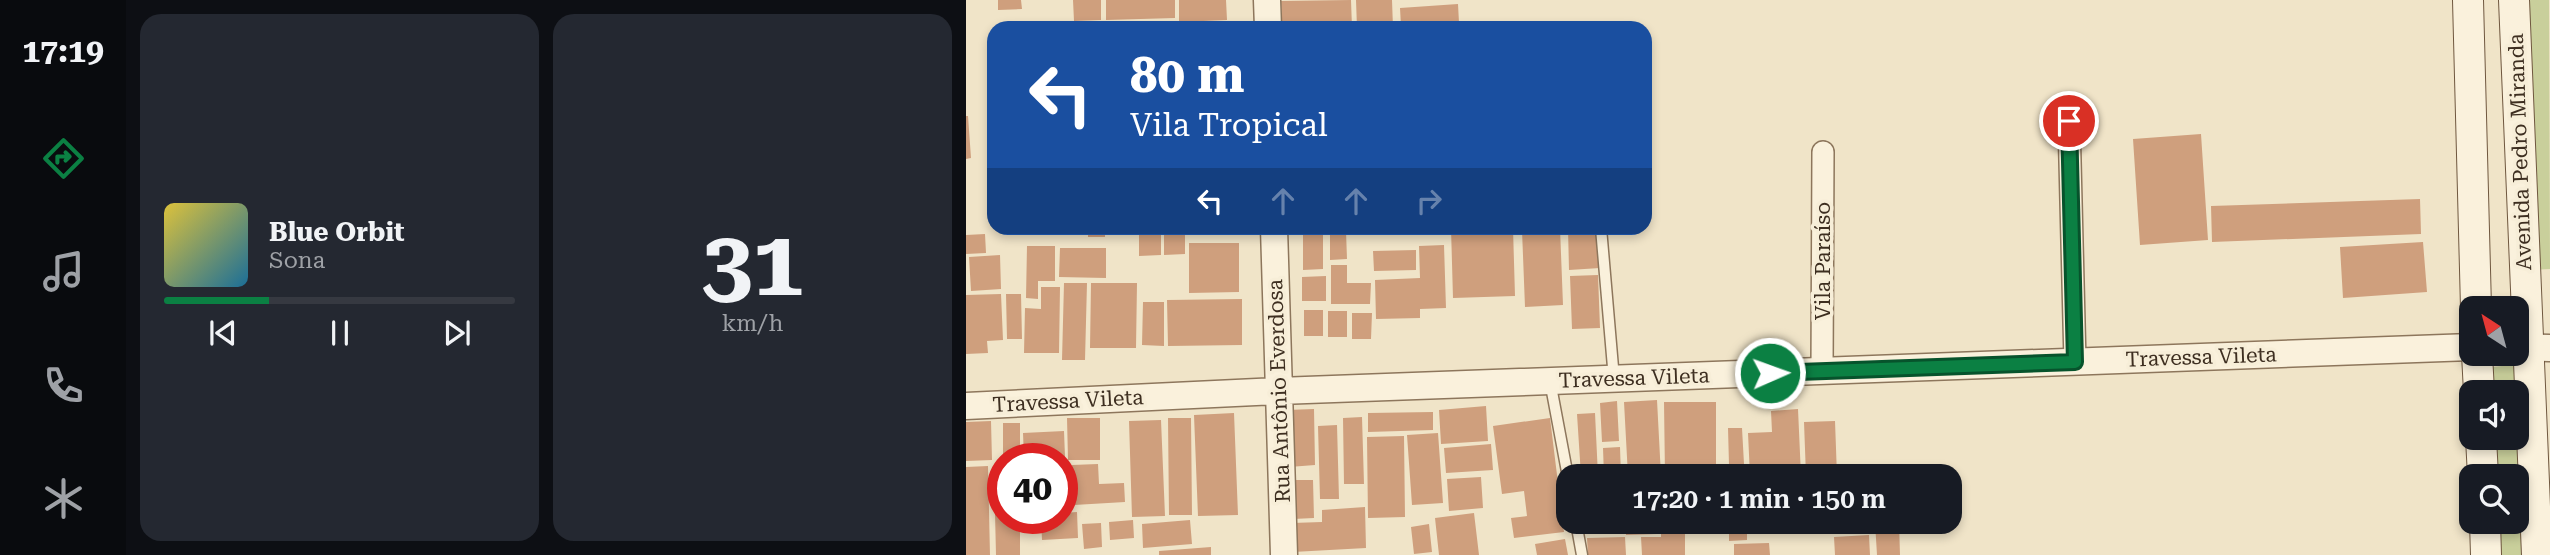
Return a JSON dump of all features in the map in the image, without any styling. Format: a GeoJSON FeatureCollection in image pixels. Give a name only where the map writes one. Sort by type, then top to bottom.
{"type":"FeatureCollection","features":[{"type":"Feature","properties":{"kind":"main road"},"geometry":{"type":"LineString","coordinates":[[2468,0],[2476,296]]}},
{"type":"Feature","properties":{"kind":"main road","name":"Avenida Pedro Miranda"},"geometry":{"type":"LineString","coordinates":[[2514,0],[2532,347],[2537,555]]}},
{"type":"Feature","properties":{"kind":"main road"},"geometry":{"type":"LineString","coordinates":[[2485,534],[2486,555]]}},
{"type":"Feature","properties":{"kind":"street"},"geometry":{"type":"LineString","coordinates":[[1267,0],[1268,21]]}},
{"type":"Feature","properties":{"kind":"street"},"geometry":{"type":"LineString","coordinates":[[2069,121],[2075,362]]}},
{"type":"Feature","properties":{"kind":"street","name":"Vila Paraíso"},"geometry":{"type":"LineString","coordinates":[[1822,371],[1823,152]]}},
{"type":"Feature","properties":{"kind":"street","name":"Rua Antônio Everdosa"},"geometry":{"type":"LineString","coordinates":[[1274,235],[1284,555]]}},
{"type":"Feature","properties":{"kind":"street","name":"Travessa Vileta"},"geometry":{"type":"LineString","coordinates":[[966,406],[1279,391],[2459,347]]}},
{"type":"Feature","properties":{"kind":"lane"},"geometry":{"type":"LineString","coordinates":[[1602,235],[1614,379]]}},
{"type":"Feature","properties":{"kind":"lane"},"geometry":{"type":"LineString","coordinates":[[1550,381],[1566,464]]}},
{"type":"Feature","properties":{"kind":"lane"},"geometry":{"type":"LineString","coordinates":[[1578,534],[1582,555]]}},
{"type":"Feature","properties":{"kind":"green space"},"geometry":{"type":"Polygon","coordinates":[[[2522,0],[2549,0],[2550,269],[2531,270],[2522,0]]]}},
{"type":"Feature","properties":{"kind":"green space"},"geometry":{"type":"Polygon","coordinates":[[[2518,366],[2519,380],[2486,380],[2485,368],[2518,366]]]}},
{"type":"Feature","properties":{"kind":"green space"},"geometry":{"type":"Polygon","coordinates":[[[2488,450],[2522,450],[2522,464],[2489,464],[2488,450]]]}},
{"type":"Feature","properties":{"kind":"green space"},"geometry":{"type":"Polygon","coordinates":[[[2492,534],[2525,534],[2526,555],[2493,555],[2492,534]]]}},
{"type":"Feature","properties":{"kind":"building"},"geometry":{"type":"Polygon","coordinates":[[[998,0],[1021,0],[1022,9],[998,10],[998,0]]]}},
{"type":"Feature","properties":{"kind":"building"},"geometry":{"type":"Polygon","coordinates":[[[1073,0],[1101,0],[1101,20],[1074,21],[1073,0]]]}},
{"type":"Feature","properties":{"kind":"building"},"geometry":{"type":"Polygon","coordinates":[[[1106,0],[1175,0],[1175,18],[1106,20],[1106,0]]]}},
{"type":"Feature","properties":{"kind":"building"},"geometry":{"type":"Polygon","coordinates":[[[1179,0],[1226,0],[1227,20],[1179,21],[1179,0]]]}},
{"type":"Feature","properties":{"kind":"building"},"geometry":{"type":"Polygon","coordinates":[[[1351,0],[1352,21],[1282,21],[1281,1],[1351,0]]]}},
{"type":"Feature","properties":{"kind":"building"},"geometry":{"type":"Polygon","coordinates":[[[1356,0],[1392,0],[1393,21],[1357,21],[1356,0]]]}},
{"type":"Feature","properties":{"kind":"building"},"geometry":{"type":"Polygon","coordinates":[[[1458,4],[1459,21],[1401,21],[1400,8],[1458,4]]]}},
{"type":"Feature","properties":{"kind":"building"},"geometry":{"type":"Polygon","coordinates":[[[966,116],[971,158],[966,159],[966,116]]]}},
{"type":"Feature","properties":{"kind":"building"},"geometry":{"type":"Polygon","coordinates":[[[2201,134],[2208,240],[2140,245],[2133,139],[2201,134]]]}},
{"type":"Feature","properties":{"kind":"building"},"geometry":{"type":"Polygon","coordinates":[[[2420,199],[2421,234],[2212,242],[2211,206],[2420,199]]]}},
{"type":"Feature","properties":{"kind":"building"},"geometry":{"type":"Polygon","coordinates":[[[985,234],[986,253],[966,254],[966,235],[985,234]]]}},
{"type":"Feature","properties":{"kind":"building"},"geometry":{"type":"Polygon","coordinates":[[[1088,235],[1105,235],[1105,237],[1088,235]]]}},
{"type":"Feature","properties":{"kind":"building"},"geometry":{"type":"Polygon","coordinates":[[[1139,235],[1161,235],[1161,255],[1139,256],[1139,235]]]}},
{"type":"Feature","properties":{"kind":"building"},"geometry":{"type":"Polygon","coordinates":[[[1164,235],[1185,235],[1185,254],[1164,255],[1164,235]]]}},
{"type":"Feature","properties":{"kind":"building"},"geometry":{"type":"Polygon","coordinates":[[[1303,235],[1323,235],[1323,269],[1303,270],[1303,235]]]}},
{"type":"Feature","properties":{"kind":"building"},"geometry":{"type":"Polygon","coordinates":[[[1330,235],[1346,235],[1347,259],[1330,260],[1330,235]]]}},
{"type":"Feature","properties":{"kind":"building"},"geometry":{"type":"Polygon","coordinates":[[[1451,235],[1513,235],[1515,296],[1453,298],[1451,235]]]}},
{"type":"Feature","properties":{"kind":"building"},"geometry":{"type":"Polygon","coordinates":[[[1522,235],[1560,235],[1563,305],[1525,307],[1522,235]]]}},
{"type":"Feature","properties":{"kind":"building"},"geometry":{"type":"Polygon","coordinates":[[[1568,235],[1599,235],[1600,268],[1569,270],[1568,235]]]}},
{"type":"Feature","properties":{"kind":"building"},"geometry":{"type":"Polygon","coordinates":[[[2423,242],[2427,292],[2343,298],[2340,247],[2423,242]]]}},
{"type":"Feature","properties":{"kind":"building"},"geometry":{"type":"Polygon","coordinates":[[[1189,243],[1239,243],[1239,292],[1189,293],[1189,243]]]}},
{"type":"Feature","properties":{"kind":"building"},"geometry":{"type":"Polygon","coordinates":[[[1444,245],[1446,308],[1420,309],[1420,318],[1376,319],[1375,280],[1420,278],[1419,246],[1444,245]]]}},
{"type":"Feature","properties":{"kind":"building"},"geometry":{"type":"Polygon","coordinates":[[[1027,246],[1055,246],[1055,281],[1038,281],[1038,299],[1026,298],[1027,246]]]}},
{"type":"Feature","properties":{"kind":"building"},"geometry":{"type":"Polygon","coordinates":[[[1060,248],[1106,248],[1106,278],[1059,277],[1060,248]]]}},
{"type":"Feature","properties":{"kind":"building"},"geometry":{"type":"Polygon","coordinates":[[[1416,250],[1416,270],[1374,271],[1373,251],[1416,250]]]}},
{"type":"Feature","properties":{"kind":"building"},"geometry":{"type":"Polygon","coordinates":[[[1000,255],[1001,289],[971,291],[969,257],[1000,255]]]}},
{"type":"Feature","properties":{"kind":"building"},"geometry":{"type":"Polygon","coordinates":[[[1331,265],[1347,265],[1347,283],[1371,283],[1370,304],[1331,304],[1331,265]]]}},
{"type":"Feature","properties":{"kind":"building"},"geometry":{"type":"Polygon","coordinates":[[[1598,275],[1600,328],[1572,329],[1570,276],[1598,275]]]}},
{"type":"Feature","properties":{"kind":"building"},"geometry":{"type":"Polygon","coordinates":[[[1326,276],[1326,301],[1302,301],[1302,277],[1326,276]]]}},
{"type":"Feature","properties":{"kind":"building"},"geometry":{"type":"Polygon","coordinates":[[[1064,283],[1087,283],[1085,360],[1062,360],[1064,283]]]}},
{"type":"Feature","properties":{"kind":"building"},"geometry":{"type":"Polygon","coordinates":[[[1091,283],[1137,283],[1136,348],[1090,348],[1091,283]]]}},
{"type":"Feature","properties":{"kind":"building"},"geometry":{"type":"Polygon","coordinates":[[[1041,287],[1060,287],[1059,353],[1024,353],[1025,308],[1041,309],[1041,287]]]}},
{"type":"Feature","properties":{"kind":"building"},"geometry":{"type":"Polygon","coordinates":[[[1001,294],[1003,340],[987,341],[988,353],[966,354],[966,295],[1001,294]]]}},
{"type":"Feature","properties":{"kind":"building"},"geometry":{"type":"Polygon","coordinates":[[[1006,294],[1021,294],[1022,339],[1007,339],[1006,294]]]}},
{"type":"Feature","properties":{"kind":"building"},"geometry":{"type":"Polygon","coordinates":[[[1242,299],[1242,345],[1168,346],[1167,300],[1242,299]]]}},
{"type":"Feature","properties":{"kind":"building"},"geometry":{"type":"Polygon","coordinates":[[[1143,302],[1164,302],[1164,346],[1142,345],[1143,302]]]}},
{"type":"Feature","properties":{"kind":"building"},"geometry":{"type":"Polygon","coordinates":[[[1304,310],[1323,310],[1323,336],[1304,336],[1304,310]]]}},
{"type":"Feature","properties":{"kind":"building"},"geometry":{"type":"Polygon","coordinates":[[[1328,311],[1347,311],[1347,337],[1328,337],[1328,311]]]}},
{"type":"Feature","properties":{"kind":"building"},"geometry":{"type":"Polygon","coordinates":[[[1352,313],[1372,313],[1371,339],[1352,339],[1352,313]]]}},
{"type":"Feature","properties":{"kind":"building"},"geometry":{"type":"Polygon","coordinates":[[[1657,400],[1660,464],[1627,464],[1624,402],[1657,400]]]}},
{"type":"Feature","properties":{"kind":"building"},"geometry":{"type":"Polygon","coordinates":[[[1617,401],[1619,441],[1602,442],[1600,403],[1617,401]]]}},
{"type":"Feature","properties":{"kind":"building"},"geometry":{"type":"Polygon","coordinates":[[[1664,402],[1716,402],[1716,464],[1665,464],[1664,402]]]}},
{"type":"Feature","properties":{"kind":"building"},"geometry":{"type":"Polygon","coordinates":[[[1486,406],[1488,441],[1441,444],[1439,410],[1486,406]]]}},
{"type":"Feature","properties":{"kind":"building"},"geometry":{"type":"Polygon","coordinates":[[[1314,409],[1315,465],[1289,467],[1287,410],[1314,409]]]}},
{"type":"Feature","properties":{"kind":"building"},"geometry":{"type":"Polygon","coordinates":[[[1798,409],[1800,464],[1749,464],[1748,433],[1772,432],[1771,411],[1798,409]]]}},
{"type":"Feature","properties":{"kind":"building"},"geometry":{"type":"Polygon","coordinates":[[[1433,412],[1433,430],[1368,432],[1368,413],[1433,412]]]}},
{"type":"Feature","properties":{"kind":"building"},"geometry":{"type":"Polygon","coordinates":[[[1234,413],[1238,515],[1198,516],[1194,415],[1234,413]]]}},
{"type":"Feature","properties":{"kind":"building"},"geometry":{"type":"Polygon","coordinates":[[[1595,413],[1597,464],[1580,464],[1577,414],[1595,413]]]}},
{"type":"Feature","properties":{"kind":"building"},"geometry":{"type":"Polygon","coordinates":[[[1362,417],[1364,484],[1344,484],[1343,418],[1362,417]]]}},
{"type":"Feature","properties":{"kind":"building"},"geometry":{"type":"Polygon","coordinates":[[[1067,418],[1100,418],[1100,460],[1078,460],[1078,443],[1068,443],[1067,418]]]}},
{"type":"Feature","properties":{"kind":"building"},"geometry":{"type":"Polygon","coordinates":[[[1168,418],[1191,418],[1192,515],[1169,515],[1168,418]]]}},
{"type":"Feature","properties":{"kind":"building"},"geometry":{"type":"Polygon","coordinates":[[[1550,418],[1556,467],[1556,533],[1514,538],[1511,518],[1527,516],[1524,491],[1502,494],[1493,426],[1550,418]]]}},
{"type":"Feature","properties":{"kind":"building"},"geometry":{"type":"Polygon","coordinates":[[[1161,420],[1165,516],[1132,517],[1129,421],[1161,420]]]}},
{"type":"Feature","properties":{"kind":"building"},"geometry":{"type":"Polygon","coordinates":[[[991,421],[992,443],[987,443],[987,460],[966,461],[966,422],[991,421]]]}},
{"type":"Feature","properties":{"kind":"building"},"geometry":{"type":"Polygon","coordinates":[[[1835,421],[1837,464],[1806,464],[1804,422],[1835,421]]]}},
{"type":"Feature","properties":{"kind":"building"},"geometry":{"type":"Polygon","coordinates":[[[1003,423],[1020,423],[1020,443],[1003,443],[1003,423]]]}},
{"type":"Feature","properties":{"kind":"building"},"geometry":{"type":"Polygon","coordinates":[[[1337,425],[1339,499],[1320,499],[1318,426],[1337,425]]]}},
{"type":"Feature","properties":{"kind":"building"},"geometry":{"type":"Polygon","coordinates":[[[1728,428],[1742,428],[1744,464],[1729,464],[1728,428]]]}},
{"type":"Feature","properties":{"kind":"building"},"geometry":{"type":"Polygon","coordinates":[[[1064,431],[1064,443],[1023,443],[1023,433],[1064,431]]]}},
{"type":"Feature","properties":{"kind":"building"},"geometry":{"type":"Polygon","coordinates":[[[1438,433],[1443,503],[1412,505],[1407,435],[1438,433]]]}},
{"type":"Feature","properties":{"kind":"building"},"geometry":{"type":"Polygon","coordinates":[[[1404,436],[1405,517],[1368,518],[1367,437],[1404,436]]]}},
{"type":"Feature","properties":{"kind":"building"},"geometry":{"type":"Polygon","coordinates":[[[1491,444],[1493,470],[1446,473],[1444,448],[1491,444]]]}},
{"type":"Feature","properties":{"kind":"building"},"geometry":{"type":"Polygon","coordinates":[[[1620,447],[1621,464],[1604,464],[1603,448],[1620,447]]]}},
{"type":"Feature","properties":{"kind":"building"},"geometry":{"type":"Polygon","coordinates":[[[1098,464],[1099,484],[1124,483],[1125,502],[1078,505],[1078,465],[1098,464]]]}},
{"type":"Feature","properties":{"kind":"building"},"geometry":{"type":"Polygon","coordinates":[[[987,466],[987,534],[990,534],[990,555],[966,555],[966,467],[987,466]]]}},
{"type":"Feature","properties":{"kind":"building"},"geometry":{"type":"Polygon","coordinates":[[[1481,477],[1483,508],[1449,511],[1447,479],[1481,477]]]}},
{"type":"Feature","properties":{"kind":"building"},"geometry":{"type":"Polygon","coordinates":[[[1292,480],[1313,480],[1314,518],[1293,519],[1292,480]]]}},
{"type":"Feature","properties":{"kind":"building"},"geometry":{"type":"Polygon","coordinates":[[[1365,507],[1366,548],[1293,552],[1292,523],[1322,522],[1322,510],[1365,507]]]}},
{"type":"Feature","properties":{"kind":"building"},"geometry":{"type":"Polygon","coordinates":[[[1474,513],[1479,555],[1439,555],[1435,518],[1474,513]]]}},
{"type":"Feature","properties":{"kind":"building"},"geometry":{"type":"Polygon","coordinates":[[[1133,520],[1134,538],[1110,540],[1109,522],[1133,520]]]}},
{"type":"Feature","properties":{"kind":"building"},"geometry":{"type":"Polygon","coordinates":[[[1190,520],[1192,544],[1143,548],[1142,524],[1190,520]]]}},
{"type":"Feature","properties":{"kind":"building"},"geometry":{"type":"Polygon","coordinates":[[[1101,523],[1102,547],[1084,549],[1082,524],[1101,523]]]}},
{"type":"Feature","properties":{"kind":"building"},"geometry":{"type":"Polygon","coordinates":[[[1429,524],[1432,552],[1414,554],[1411,527],[1429,524]]]}},
{"type":"Feature","properties":{"kind":"building"},"geometry":{"type":"Polygon","coordinates":[[[996,534],[1020,534],[1020,555],[996,555],[996,534]]]}},
{"type":"Feature","properties":{"kind":"building"},"geometry":{"type":"Polygon","coordinates":[[[1042,534],[1078,534],[1078,538],[1042,540],[1042,534]]]}},
{"type":"Feature","properties":{"kind":"building"},"geometry":{"type":"Polygon","coordinates":[[[1661,534],[1685,534],[1685,555],[1642,555],[1641,537],[1661,537],[1661,534]]]}},
{"type":"Feature","properties":{"kind":"building"},"geometry":{"type":"Polygon","coordinates":[[[1729,534],[1747,534],[1747,540],[1729,541],[1729,534]]]}},
{"type":"Feature","properties":{"kind":"building"},"geometry":{"type":"Polygon","coordinates":[[[1876,534],[1899,534],[1900,555],[1877,555],[1876,534]]]}},
{"type":"Feature","properties":{"kind":"building"},"geometry":{"type":"Polygon","coordinates":[[[1869,535],[1870,555],[1835,555],[1834,537],[1869,535]]]}},
{"type":"Feature","properties":{"kind":"building"},"geometry":{"type":"Polygon","coordinates":[[[1625,537],[1626,555],[1588,555],[1587,538],[1625,537]]]}},
{"type":"Feature","properties":{"kind":"building"},"geometry":{"type":"Polygon","coordinates":[[[1565,539],[1568,555],[1537,555],[1535,544],[1565,539]]]}},
{"type":"Feature","properties":{"kind":"building"},"geometry":{"type":"Polygon","coordinates":[[[1769,543],[1770,555],[1734,555],[1734,544],[1769,543]]]}},
{"type":"Feature","properties":{"kind":"building"},"geometry":{"type":"Polygon","coordinates":[[[1211,547],[1211,555],[1159,555],[1159,551],[1211,547]]]}},
{"type":"Feature","properties":{"kind":"route"},"geometry":{"type":"LineString","coordinates":[[1770,373],[2075,362],[2069,121]]}}]}
